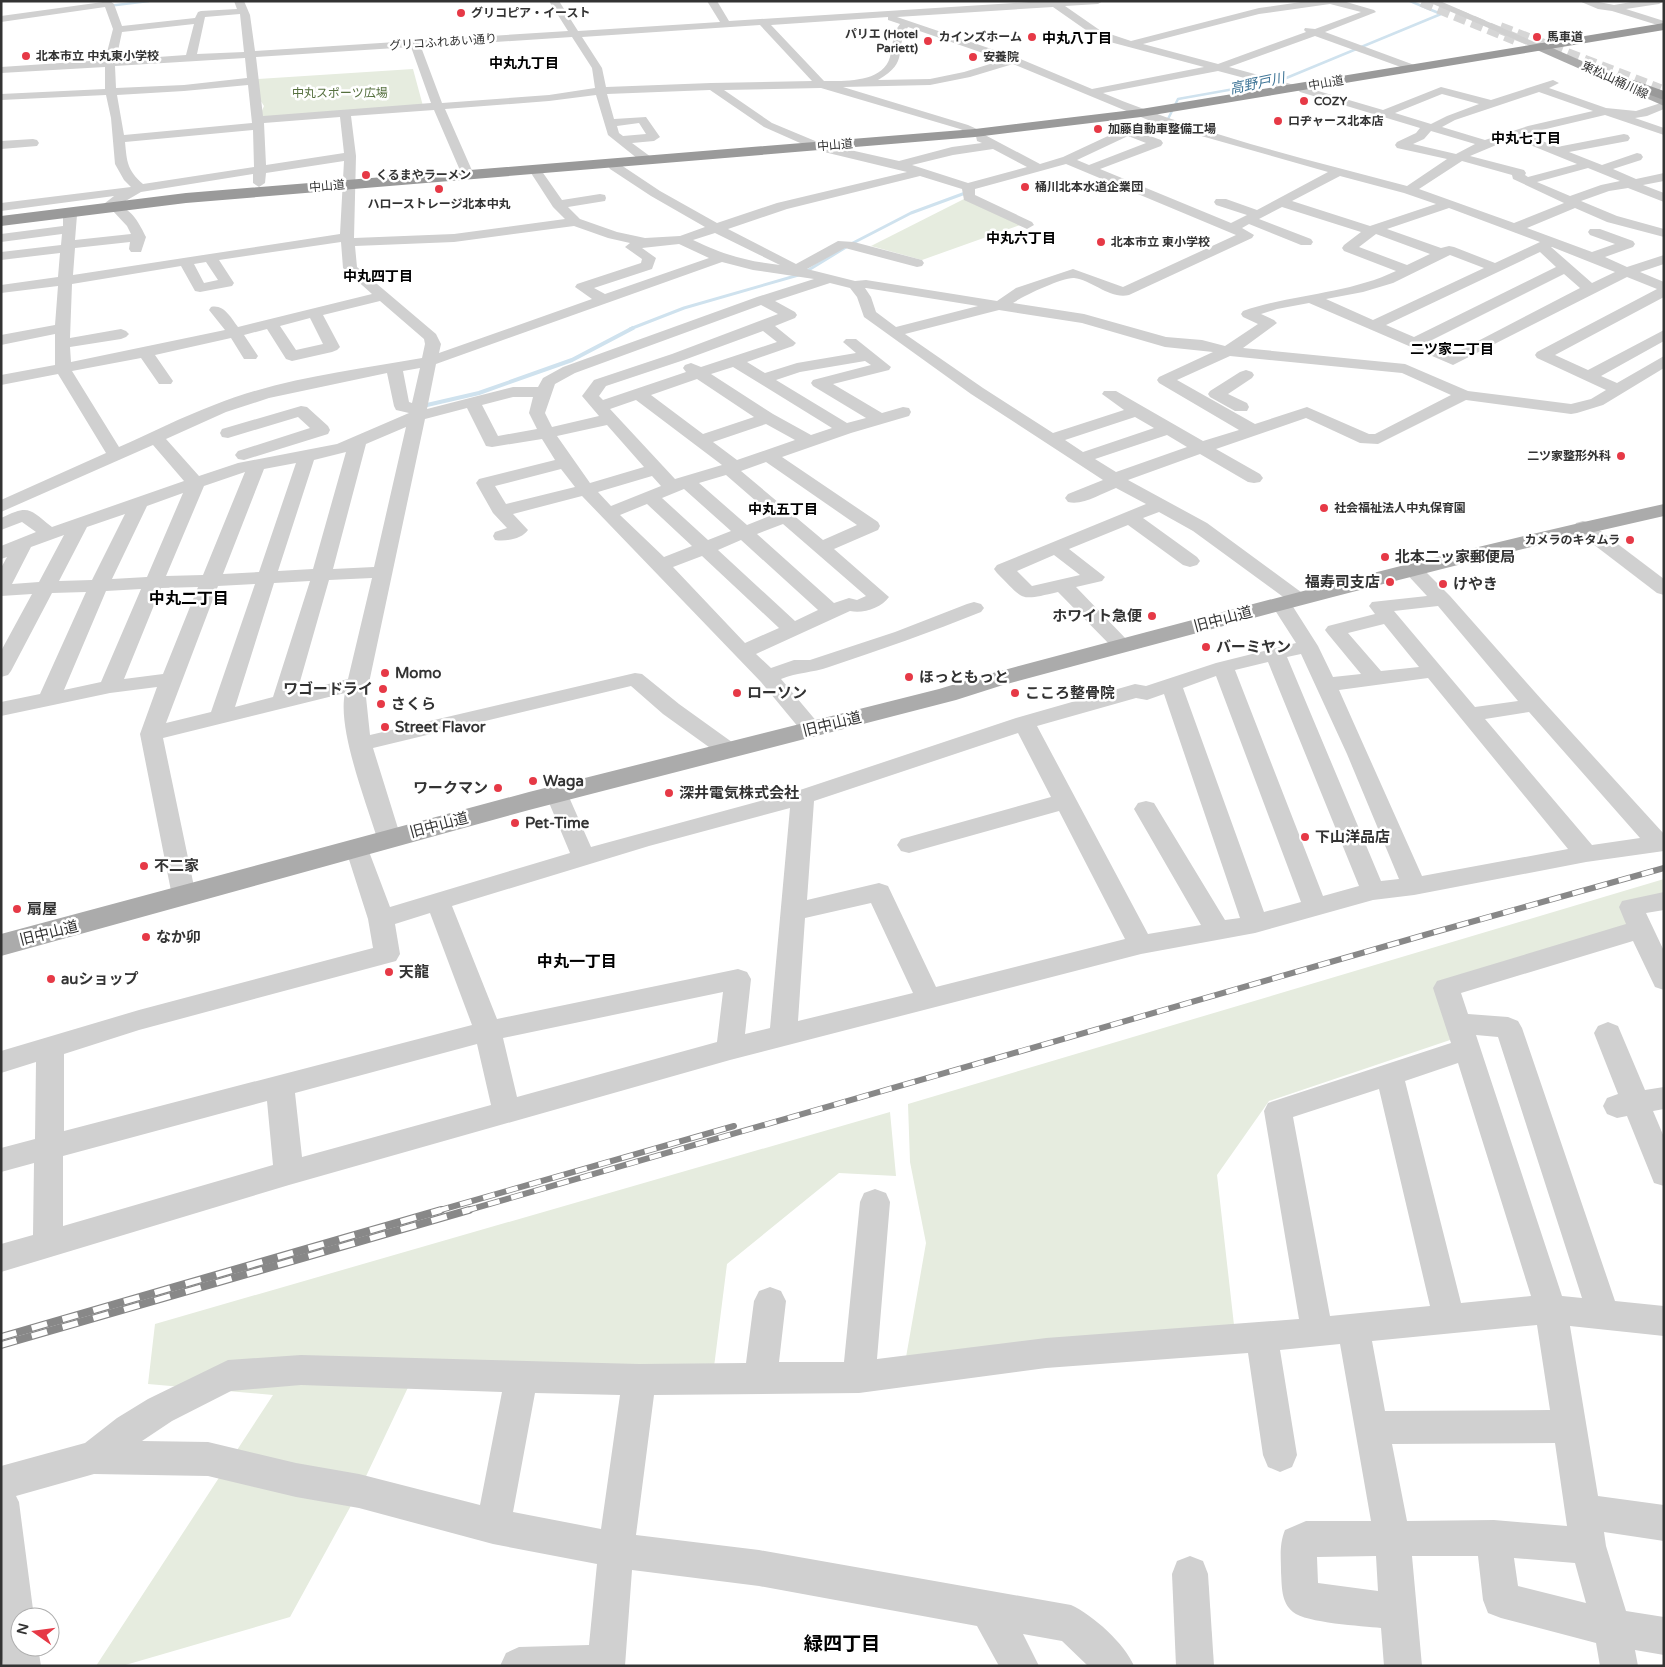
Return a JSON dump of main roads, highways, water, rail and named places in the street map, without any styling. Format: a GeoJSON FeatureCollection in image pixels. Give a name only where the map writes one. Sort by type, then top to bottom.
{"type":"FeatureCollection","features":[{"type":"Feature","properties":{"kind":"highway","name":"中山道"},"geometry":{"type":"LineString","coordinates":[[1,223],[258,192],[537,173],[1071,127],[1544,48],[1664,25]]}},
{"type":"Feature","properties":{"kind":"highway","name":"中山道"},"geometry":{"type":"LineString","coordinates":[[1299,89],[1413,68],[1664,30]]}},
{"type":"Feature","properties":{"kind":"highway"},"geometry":{"type":"LineString","coordinates":[[1616,78],[1663,96]]}},
{"type":"Feature","properties":{"kind":"highway","name":"中山道"},"geometry":{"type":"LineString","coordinates":[[1,223],[69,222],[113,208],[468,175],[822,148]]}},
{"type":"Feature","properties":{"kind":"main road","name":"東松山桶川線"},"geometry":{"type":"LineString","coordinates":[[1544,48],[1663,96]]}},
{"type":"Feature","properties":{"kind":"main road","name":"旧中山道"},"geometry":{"type":"LineString","coordinates":[[1,945],[119,915],[389,838],[557,793],[947,695],[994,680],[1413,570],[1583,527],[1664,510]]}},
{"type":"Feature","properties":{"kind":"waterway"},"geometry":{"type":"LineString","coordinates":[[108,6],[149,1]]}},
{"type":"Feature","properties":{"kind":"waterway","name":"高野戸川"},"geometry":{"type":"LineString","coordinates":[[1166,123],[1178,99],[1279,81],[1441,14],[1410,1]]}},
{"type":"Feature","properties":{"kind":"waterway"},"geometry":{"type":"LineString","coordinates":[[630,329],[684,308],[802,274],[851,244],[911,213],[968,192]]}},
{"type":"Feature","properties":{"kind":"waterway"},"geometry":{"type":"LineString","coordinates":[[427,405],[479,393],[572,360],[633,328]]}},
{"type":"Feature","properties":{"kind":"tunnel"},"geometry":{"type":"LineString","coordinates":[[1422,1],[1515,39]]}},
{"type":"Feature","properties":{"kind":"tunnel"},"geometry":{"type":"LineString","coordinates":[[1500,28],[1660,90]]}},
{"type":"Feature","properties":{"kind":"railway"},"geometry":{"type":"LineString","coordinates":[[465,1211],[1664,868]]}},
{"type":"Feature","properties":{"kind":"railway"},"geometry":{"type":"LineString","coordinates":[[437,1211],[734,1126]]}},
{"type":"Feature","properties":{"kind":"railway"},"geometry":{"type":"LineString","coordinates":[[1,1337],[441,1210]]}},
{"type":"Feature","properties":{"kind":"railway"},"geometry":{"type":"LineString","coordinates":[[1,1345],[469,1210]]}},
{"type":"Feature","properties":{"kind":"place","name":"グリコピア・イースト"},"geometry":{"type":"Point","coordinates":[461,13]}},
{"type":"Feature","properties":{"kind":"place","name":"カインズホーム"},"geometry":{"type":"Point","coordinates":[1032,37]}},
{"type":"Feature","properties":{"kind":"place","name":"馬車道"},"geometry":{"type":"Point","coordinates":[1537,37]}},
{"type":"Feature","properties":{"kind":"place","name":"パリエ (Hotel Pariett)"},"geometry":{"type":"Point","coordinates":[928,41]}},
{"type":"Feature","properties":{"kind":"place","name":"北本市立 中丸東小学校"},"geometry":{"type":"Point","coordinates":[26,56]}},
{"type":"Feature","properties":{"kind":"place","name":"安養院"},"geometry":{"type":"Point","coordinates":[973,57]}},
{"type":"Feature","properties":{"kind":"place","name":"COZY"},"geometry":{"type":"Point","coordinates":[1304,101]}},
{"type":"Feature","properties":{"kind":"place","name":"ロヂャース北本店"},"geometry":{"type":"Point","coordinates":[1278,121]}},
{"type":"Feature","properties":{"kind":"place","name":"加藤自動車整備工場"},"geometry":{"type":"Point","coordinates":[1098,129]}},
{"type":"Feature","properties":{"kind":"place","name":"くるまやラーメン"},"geometry":{"type":"Point","coordinates":[366,175]}},
{"type":"Feature","properties":{"kind":"place","name":"桶川北本水道企業団"},"geometry":{"type":"Point","coordinates":[1025,187]}},
{"type":"Feature","properties":{"kind":"place","name":"ハローストレージ北本中丸"},"geometry":{"type":"Point","coordinates":[439,189]}},
{"type":"Feature","properties":{"kind":"place","name":"北本市立 東小学校"},"geometry":{"type":"Point","coordinates":[1101,242]}},
{"type":"Feature","properties":{"kind":"place","name":"二ツ家整形外科"},"geometry":{"type":"Point","coordinates":[1621,456]}},
{"type":"Feature","properties":{"kind":"place","name":"社会福祉法人中丸保育園"},"geometry":{"type":"Point","coordinates":[1324,508]}},
{"type":"Feature","properties":{"kind":"place","name":"カメラのキタムラ"},"geometry":{"type":"Point","coordinates":[1630,540]}},
{"type":"Feature","properties":{"kind":"place","name":"北本二ッ家郵便局"},"geometry":{"type":"Point","coordinates":[1385,557]}},
{"type":"Feature","properties":{"kind":"place","name":"福寿司支店"},"geometry":{"type":"Point","coordinates":[1390,582]}},
{"type":"Feature","properties":{"kind":"place","name":"けやき"},"geometry":{"type":"Point","coordinates":[1443,584]}},
{"type":"Feature","properties":{"kind":"place","name":"ホワイト急便"},"geometry":{"type":"Point","coordinates":[1152,616]}},
{"type":"Feature","properties":{"kind":"place","name":"バーミヤン"},"geometry":{"type":"Point","coordinates":[1206,647]}},
{"type":"Feature","properties":{"kind":"place","name":"Momo"},"geometry":{"type":"Point","coordinates":[385,673]}},
{"type":"Feature","properties":{"kind":"place","name":"ほっともっと"},"geometry":{"type":"Point","coordinates":[909,677]}},
{"type":"Feature","properties":{"kind":"place","name":"ワゴードライ"},"geometry":{"type":"Point","coordinates":[383,689]}},
{"type":"Feature","properties":{"kind":"place","name":"ローソン"},"geometry":{"type":"Point","coordinates":[737,693]}},
{"type":"Feature","properties":{"kind":"place","name":"こころ整骨院"},"geometry":{"type":"Point","coordinates":[1015,693]}},
{"type":"Feature","properties":{"kind":"place","name":"さくら"},"geometry":{"type":"Point","coordinates":[381,704]}},
{"type":"Feature","properties":{"kind":"place","name":"Street Flavor"},"geometry":{"type":"Point","coordinates":[385,727]}},
{"type":"Feature","properties":{"kind":"place","name":"Waga"},"geometry":{"type":"Point","coordinates":[533,781]}},
{"type":"Feature","properties":{"kind":"place","name":"ワークマン"},"geometry":{"type":"Point","coordinates":[498,788]}},
{"type":"Feature","properties":{"kind":"place","name":"深井電気株式会社"},"geometry":{"type":"Point","coordinates":[669,793]}},
{"type":"Feature","properties":{"kind":"place","name":"Pet-Time"},"geometry":{"type":"Point","coordinates":[515,823]}},
{"type":"Feature","properties":{"kind":"place","name":"下山洋品店"},"geometry":{"type":"Point","coordinates":[1305,837]}},
{"type":"Feature","properties":{"kind":"place","name":"不二家"},"geometry":{"type":"Point","coordinates":[144,866]}},
{"type":"Feature","properties":{"kind":"place","name":"扇屋"},"geometry":{"type":"Point","coordinates":[17,909]}},
{"type":"Feature","properties":{"kind":"place","name":"なか卯"},"geometry":{"type":"Point","coordinates":[146,937]}},
{"type":"Feature","properties":{"kind":"place","name":"天龍"},"geometry":{"type":"Point","coordinates":[389,972]}},
{"type":"Feature","properties":{"kind":"place","name":"auショップ"},"geometry":{"type":"Point","coordinates":[51,979]}},
{"type":"Feature","properties":{"kind":"district","name":"中丸八丁目"},"geometry":{"type":"Point","coordinates":[1077,38]}},
{"type":"Feature","properties":{"kind":"district","name":"中丸九丁目"},"geometry":{"type":"Point","coordinates":[524,63]}},
{"type":"Feature","properties":{"kind":"district","name":"中丸七丁目"},"geometry":{"type":"Point","coordinates":[1526,138]}},
{"type":"Feature","properties":{"kind":"district","name":"中丸六丁目"},"geometry":{"type":"Point","coordinates":[1021,238]}},
{"type":"Feature","properties":{"kind":"district","name":"中丸四丁目"},"geometry":{"type":"Point","coordinates":[378,276]}},
{"type":"Feature","properties":{"kind":"district","name":"二ツ家二丁目"},"geometry":{"type":"Point","coordinates":[1452,349]}},
{"type":"Feature","properties":{"kind":"district","name":"中丸五丁目"},"geometry":{"type":"Point","coordinates":[783,509]}},
{"type":"Feature","properties":{"kind":"district","name":"中丸二丁目"},"geometry":{"type":"Point","coordinates":[189,598]}},
{"type":"Feature","properties":{"kind":"district","name":"中丸一丁目"},"geometry":{"type":"Point","coordinates":[577,961]}},
{"type":"Feature","properties":{"kind":"district","name":"緑四丁目"},"geometry":{"type":"Point","coordinates":[842,1643]}},
{"type":"Feature","properties":{"kind":"park label","name":"中丸スポーツ広場"},"geometry":{"type":"Point","coordinates":[340,93]}}]}
